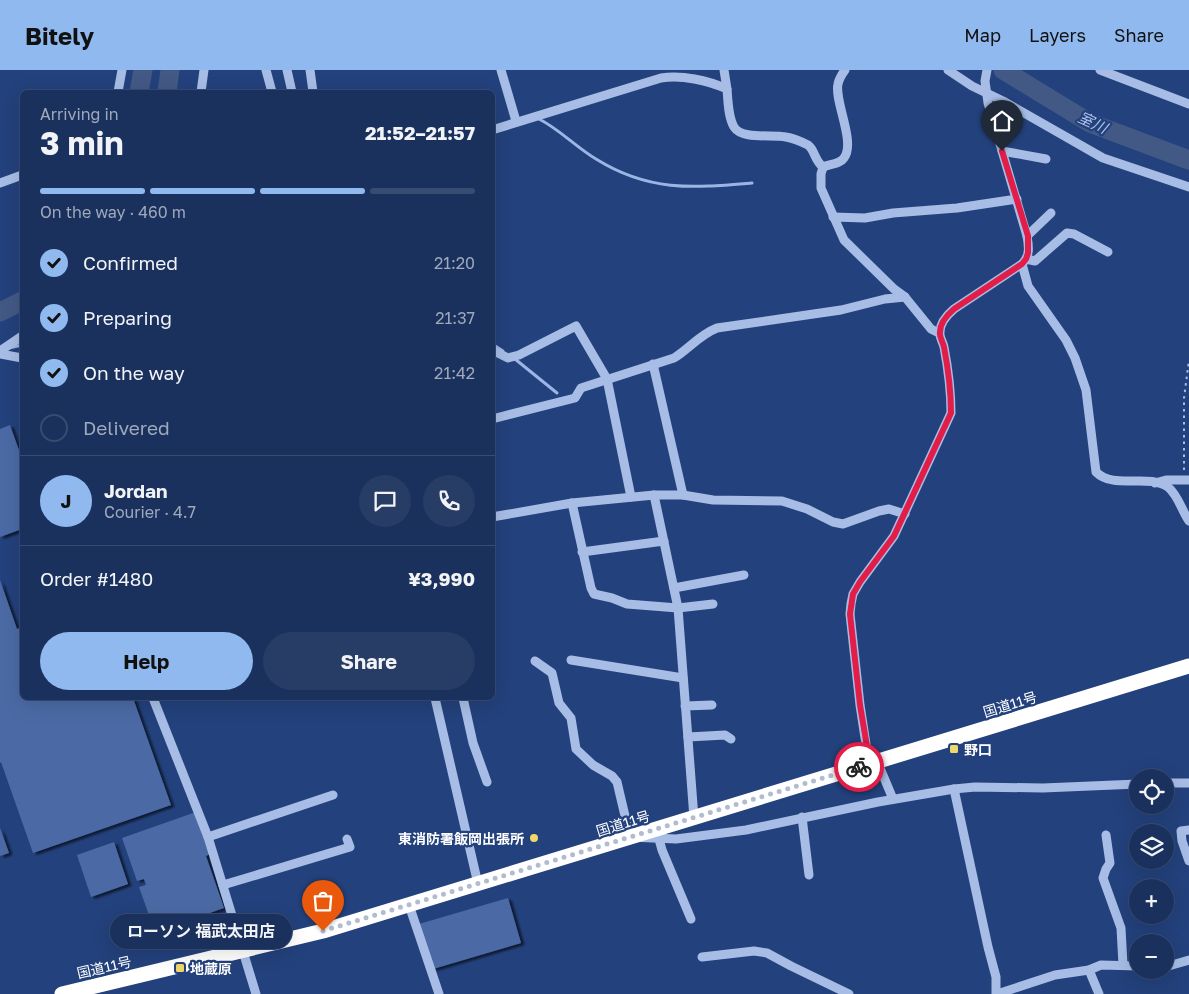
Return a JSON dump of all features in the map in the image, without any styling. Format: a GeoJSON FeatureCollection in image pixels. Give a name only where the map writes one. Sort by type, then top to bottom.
{"type":"FeatureCollection","features":[{"type":"Feature","properties":{"kind":"highway","name":"国道11号"},"geometry":{"type":"LineString","coordinates":[[64,994],[323,931],[1189,666]]}},
{"type":"Feature","properties":{"kind":"street"},"geometry":{"type":"LineString","coordinates":[[118,90],[122,70]]}},
{"type":"Feature","properties":{"kind":"street"},"geometry":{"type":"LineString","coordinates":[[201,90],[204,70]]}},
{"type":"Feature","properties":{"kind":"street"},"geometry":{"type":"LineString","coordinates":[[266,70],[271,90]]}},
{"type":"Feature","properties":{"kind":"street"},"geometry":{"type":"LineString","coordinates":[[287,70],[292,90]]}},
{"type":"Feature","properties":{"kind":"street"},"geometry":{"type":"LineString","coordinates":[[310,70],[313,90]]}},
{"type":"Feature","properties":{"kind":"street"},"geometry":{"type":"LineString","coordinates":[[500,70],[516,122]]}},
{"type":"Feature","properties":{"kind":"street"},"geometry":{"type":"LineString","coordinates":[[724,70],[732,122],[738,131],[748,135],[794,139],[809,146],[813,150],[817,162],[823,167]]}},
{"type":"Feature","properties":{"kind":"street"},"geometry":{"type":"LineString","coordinates":[[823,167],[839,162],[847,153],[847,134],[838,85],[845,70]]}},
{"type":"Feature","properties":{"kind":"street"},"geometry":{"type":"LineString","coordinates":[[948,70],[972,86],[1103,158],[1189,188]]}},
{"type":"Feature","properties":{"kind":"street"},"geometry":{"type":"LineString","coordinates":[[987,70],[986,92],[1028,236],[1029,246],[1024,262],[1028,286],[1066,340],[1075,358],[1086,390],[1096,472],[1102,478],[1110,480],[1154,483],[1167,486],[1189,521]]}},
{"type":"Feature","properties":{"kind":"street"},"geometry":{"type":"LineString","coordinates":[[1100,70],[1189,104]]}},
{"type":"Feature","properties":{"kind":"street"},"geometry":{"type":"LineString","coordinates":[[495,129],[661,78],[680,77],[727,89]]}},
{"type":"Feature","properties":{"kind":"street"},"geometry":{"type":"LineString","coordinates":[[1002,151],[1046,159]]}},
{"type":"Feature","properties":{"kind":"street"},"geometry":{"type":"LineString","coordinates":[[823,167],[821,188],[844,240],[894,289],[905,297],[931,329],[939,333],[944,345],[951,397],[951,413],[905,514],[894,536],[860,582],[853,594],[851,604],[850,614],[860,705],[873,763],[893,800]]}},
{"type":"Feature","properties":{"kind":"street"},"geometry":{"type":"LineString","coordinates":[[0,183],[20,176]]}},
{"type":"Feature","properties":{"kind":"street"},"geometry":{"type":"LineString","coordinates":[[833,217],[866,218],[893,213],[1016,199]]}},
{"type":"Feature","properties":{"kind":"street"},"geometry":{"type":"LineString","coordinates":[[1028,236],[1051,213]]}},
{"type":"Feature","properties":{"kind":"street"},"geometry":{"type":"LineString","coordinates":[[939,333],[946,316],[954,309],[1024,262],[1035,261],[1067,233],[1074,234],[1108,252]]}},
{"type":"Feature","properties":{"kind":"street"},"geometry":{"type":"LineString","coordinates":[[495,418],[575,398],[581,388],[674,358],[707,332],[726,326],[841,310],[885,299],[905,297]]}},
{"type":"Feature","properties":{"kind":"street"},"geometry":{"type":"LineString","coordinates":[[495,352],[508,358],[519,355],[576,326],[607,379],[631,497]]}},
{"type":"Feature","properties":{"kind":"street"},"geometry":{"type":"LineString","coordinates":[[0,353],[20,338]]}},
{"type":"Feature","properties":{"kind":"street"},"geometry":{"type":"LineString","coordinates":[[0,353],[20,355]]}},
{"type":"Feature","properties":{"kind":"street"},"geometry":{"type":"LineString","coordinates":[[653,364],[684,495]]}},
{"type":"Feature","properties":{"kind":"street"},"geometry":{"type":"LineString","coordinates":[[1154,483],[1166,480],[1186,480]]}},
{"type":"Feature","properties":{"kind":"street"},"geometry":{"type":"LineString","coordinates":[[495,516],[572,503],[654,495],[684,495],[713,500],[782,501],[807,509],[832,522],[843,524],[889,509],[905,514]]}},
{"type":"Feature","properties":{"kind":"street"},"geometry":{"type":"LineString","coordinates":[[654,495],[678,608],[694,818]]}},
{"type":"Feature","properties":{"kind":"street"},"geometry":{"type":"LineString","coordinates":[[572,503],[582,552],[594,594],[627,604],[678,608],[713,604]]}},
{"type":"Feature","properties":{"kind":"street"},"geometry":{"type":"LineString","coordinates":[[582,552],[664,541]]}},
{"type":"Feature","properties":{"kind":"street"},"geometry":{"type":"LineString","coordinates":[[674,588],[744,575]]}},
{"type":"Feature","properties":{"kind":"street"},"geometry":{"type":"LineString","coordinates":[[571,660],[684,678]]}},
{"type":"Feature","properties":{"kind":"street"},"geometry":{"type":"LineString","coordinates":[[535,661],[552,673],[559,703],[571,718],[576,749],[593,765],[612,776],[617,782],[630,838],[660,839],[746,830],[802,817],[954,789],[1129,784]]}},
{"type":"Feature","properties":{"kind":"street"},"geometry":{"type":"LineString","coordinates":[[154,700],[208,837],[256,994]]}},
{"type":"Feature","properties":{"kind":"street"},"geometry":{"type":"LineString","coordinates":[[434,700],[478,884]]}},
{"type":"Feature","properties":{"kind":"street"},"geometry":{"type":"LineString","coordinates":[[463,700],[473,743],[487,782]]}},
{"type":"Feature","properties":{"kind":"street"},"geometry":{"type":"LineString","coordinates":[[686,706],[712,704]]}},
{"type":"Feature","properties":{"kind":"street"},"geometry":{"type":"LineString","coordinates":[[688,737],[725,735],[732,739]]}},
{"type":"Feature","properties":{"kind":"street"},"geometry":{"type":"LineString","coordinates":[[1174,784],[1189,783]]}},
{"type":"Feature","properties":{"kind":"street"},"geometry":{"type":"LineString","coordinates":[[954,789],[996,977],[997,994],[1055,974],[1089,970],[1101,965],[1129,965]]}},
{"type":"Feature","properties":{"kind":"street"},"geometry":{"type":"LineString","coordinates":[[208,837],[334,795]]}},
{"type":"Feature","properties":{"kind":"street"},"geometry":{"type":"LineString","coordinates":[[802,817],[809,876]]}},
{"type":"Feature","properties":{"kind":"street"},"geometry":{"type":"LineString","coordinates":[[1189,830],[1181,831],[1182,841],[1189,861]]}},
{"type":"Feature","properties":{"kind":"street"},"geometry":{"type":"LineString","coordinates":[[1106,835],[1110,862],[1103,878],[1121,928],[1123,965]]}},
{"type":"Feature","properties":{"kind":"street"},"geometry":{"type":"LineString","coordinates":[[223,885],[350,847],[347,839]]}},
{"type":"Feature","properties":{"kind":"street"},"geometry":{"type":"LineString","coordinates":[[660,839],[662,850],[691,920]]}},
{"type":"Feature","properties":{"kind":"street"},"geometry":{"type":"LineString","coordinates":[[409,905],[439,994]]}},
{"type":"Feature","properties":{"kind":"street"},"geometry":{"type":"LineString","coordinates":[[702,958],[754,951],[767,953],[849,994]]}},
{"type":"Feature","properties":{"kind":"street"},"geometry":{"type":"LineString","coordinates":[[1174,964],[1189,960]]}},
{"type":"Feature","properties":{"kind":"street"},"geometry":{"type":"LineString","coordinates":[[1089,970],[1099,994]]}},
{"type":"Feature","properties":{"kind":"path"},"geometry":{"type":"LineString","coordinates":[[1186,480],[1184,398],[1189,360]]}},
{"type":"Feature","properties":{"kind":"building"},"geometry":{"type":"Polygon","coordinates":[[[10,425],[20,453],[20,530],[0,537],[0,429],[10,425]]]}},
{"type":"Feature","properties":{"kind":"building"},"geometry":{"type":"Polygon","coordinates":[[[0,580],[17,629],[20,628],[20,700],[134,700],[171,805],[33,853],[0,763],[0,580]]]}},
{"type":"Feature","properties":{"kind":"building"},"geometry":{"type":"Polygon","coordinates":[[[196,812],[210,854],[206,856],[224,908],[155,932],[139,887],[146,885],[144,879],[137,881],[122,838],[196,812]]]}},
{"type":"Feature","properties":{"kind":"building"},"geometry":{"type":"Polygon","coordinates":[[[0,828],[9,853],[0,856],[0,828]]]}},
{"type":"Feature","properties":{"kind":"building"},"geometry":{"type":"Polygon","coordinates":[[[114,842],[128,884],[91,897],[77,855],[114,842]]]}},
{"type":"Feature","properties":{"kind":"building"},"geometry":{"type":"Polygon","coordinates":[[[508,898],[521,943],[433,969],[419,924],[508,898]]]}},
{"type":"Feature","properties":{"kind":"waterway"},"geometry":{"type":"LineString","coordinates":[[139,90],[143,70]]}},
{"type":"Feature","properties":{"kind":"waterway","name":"室川"},"geometry":{"type":"LineString","coordinates":[[167,90],[170,70]]}},
{"type":"Feature","properties":{"kind":"waterway","name":"室川"},"geometry":{"type":"LineString","coordinates":[[1003,70],[1090,123],[1189,160]]}},
{"type":"Feature","properties":{"kind":"waterway"},"geometry":{"type":"LineString","coordinates":[[539,119],[596,159],[615,170],[634,177],[671,185],[690,186],[752,183]]}},
{"type":"Feature","properties":{"kind":"waterway","name":"室川"},"geometry":{"type":"LineString","coordinates":[[0,312],[20,302]]}},
{"type":"Feature","properties":{"kind":"waterway"},"geometry":{"type":"LineString","coordinates":[[9,348],[20,345]]}},
{"type":"Feature","properties":{"kind":"waterway"},"geometry":{"type":"LineString","coordinates":[[495,346],[503,351]]}},
{"type":"Feature","properties":{"kind":"waterway"},"geometry":{"type":"LineString","coordinates":[[515,359],[557,393]]}},
{"type":"Feature","properties":{"kind":"way so far"},"geometry":{"type":"LineString","coordinates":[[323,931],[859,767]]}},
{"type":"Feature","properties":{"kind":"place","name":"野口"},"geometry":{"type":"Point","coordinates":[954,749]}},
{"type":"Feature","properties":{"kind":"place","name":"東消防署飯岡出張所"},"geometry":{"type":"Point","coordinates":[534,838]}},
{"type":"Feature","properties":{"kind":"place","name":"ローソン 福武太田店"},"geometry":{"type":"Point","coordinates":[323,931]}},
{"type":"Feature","properties":{"kind":"place","name":"地蔵原"},"geometry":{"type":"Point","coordinates":[180,968]}},
{"type":"Feature","properties":{"kind":"route"},"geometry":{"type":"LineString","coordinates":[[859,767],[870,764],[860,705],[850,614],[851,604],[853,594],[860,582],[894,536],[951,413],[951,397],[944,345],[939,333],[941,325],[946,316],[954,309],[1022,264],[1028,253],[1028,236],[1002,151]]}}]}
